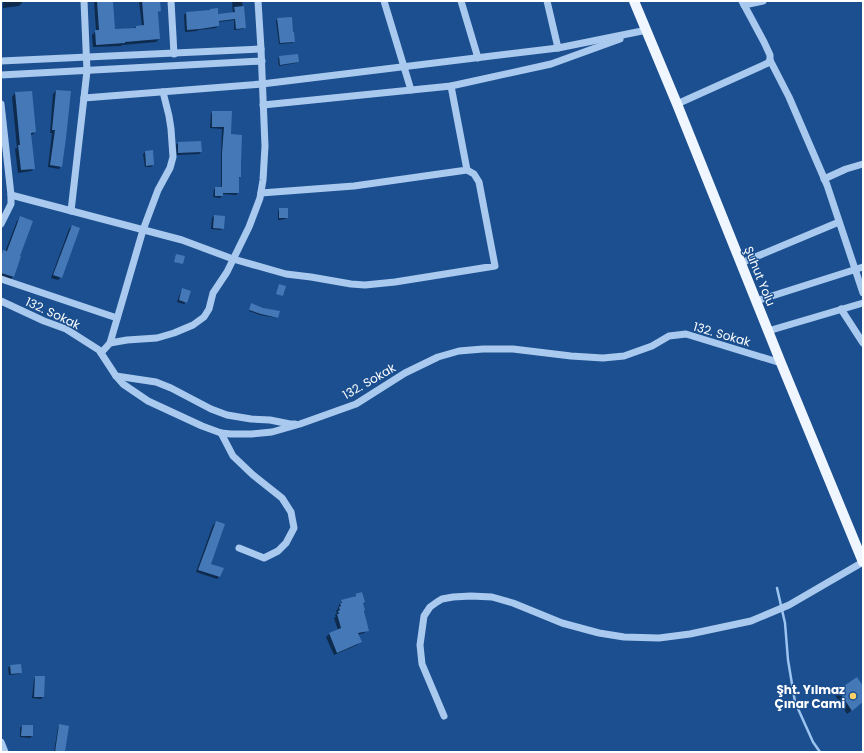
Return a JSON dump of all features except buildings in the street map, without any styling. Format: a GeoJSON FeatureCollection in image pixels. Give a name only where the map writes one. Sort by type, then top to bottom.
{"type":"FeatureCollection","features":[{"type":"Feature","properties":{"kind":"main road","name":"Şuhut Yolu"},"geometry":{"type":"LineString","coordinates":[[634,1],[863,562]]}},
{"type":"Feature","properties":{"kind":"street"},"geometry":{"type":"LineString","coordinates":[[71,211],[87,71],[84,1]]}},
{"type":"Feature","properties":{"kind":"street"},"geometry":{"type":"LineString","coordinates":[[171,1],[174,54]]}},
{"type":"Feature","properties":{"kind":"street"},"geometry":{"type":"LineString","coordinates":[[110,343],[157,338],[174,334],[193,325],[204,316],[209,309],[213,293],[250,227],[260,198],[264,180],[265,146],[258,1]]}},
{"type":"Feature","properties":{"kind":"street"},"geometry":{"type":"LineString","coordinates":[[384,1],[411,90]]}},
{"type":"Feature","properties":{"kind":"street"},"geometry":{"type":"LineString","coordinates":[[461,1],[478,58]]}},
{"type":"Feature","properties":{"kind":"street"},"geometry":{"type":"LineString","coordinates":[[547,1],[558,48]]}},
{"type":"Feature","properties":{"kind":"street"},"geometry":{"type":"LineString","coordinates":[[763,1],[743,3],[770,55],[770,60],[789,97],[824,179],[863,293]]}},
{"type":"Feature","properties":{"kind":"street"},"geometry":{"type":"LineString","coordinates":[[84,98],[262,84],[405,67],[558,48],[647,30]]}},
{"type":"Feature","properties":{"kind":"street"},"geometry":{"type":"LineString","coordinates":[[263,105],[451,86],[551,64],[647,30]]}},
{"type":"Feature","properties":{"kind":"street"},"geometry":{"type":"LineString","coordinates":[[1,61],[261,49]]}},
{"type":"Feature","properties":{"kind":"street"},"geometry":{"type":"LineString","coordinates":[[677,104],[768,63],[770,60]]}},
{"type":"Feature","properties":{"kind":"street"},"geometry":{"type":"LineString","coordinates":[[1,75],[262,62]]}},
{"type":"Feature","properties":{"kind":"street"},"geometry":{"type":"LineString","coordinates":[[451,86],[467,170]]}},
{"type":"Feature","properties":{"kind":"street"},"geometry":{"type":"LineString","coordinates":[[101,353],[110,343],[143,230],[158,190],[170,168],[172,157],[171,129],[163,92]]}},
{"type":"Feature","properties":{"kind":"street"},"geometry":{"type":"LineString","coordinates":[[1,104],[11,196],[11,204],[1,224]]}},
{"type":"Feature","properties":{"kind":"street"},"geometry":{"type":"LineString","coordinates":[[824,179],[846,169],[863,164]]}},
{"type":"Feature","properties":{"kind":"street"},"geometry":{"type":"LineString","coordinates":[[11,196],[182,240],[233,259],[286,274],[351,284],[365,285],[396,282],[495,266],[479,182],[474,174],[467,170],[354,186],[261,193]]}},
{"type":"Feature","properties":{"kind":"street"},"geometry":{"type":"LineString","coordinates":[[741,263],[839,222]]}},
{"type":"Feature","properties":{"kind":"street"},"geometry":{"type":"LineString","coordinates":[[756,301],[863,267]]}},
{"type":"Feature","properties":{"kind":"street"},"geometry":{"type":"LineString","coordinates":[[1,279],[117,318]]}},
{"type":"Feature","properties":{"kind":"street","name":"132. Sokak"},"geometry":{"type":"LineString","coordinates":[[1,301],[44,321],[66,329],[99,350],[123,384],[148,401],[202,426],[221,433],[231,434],[272,432],[300,424],[356,404],[405,373],[438,357],[460,351],[514,349],[570,356],[603,358],[624,356],[652,346],[669,336],[686,334],[781,363]]}},
{"type":"Feature","properties":{"kind":"street"},"geometry":{"type":"LineString","coordinates":[[768,331],[863,303]]}},
{"type":"Feature","properties":{"kind":"street"},"geometry":{"type":"LineString","coordinates":[[841,310],[863,343]]}},
{"type":"Feature","properties":{"kind":"street"},"geometry":{"type":"LineString","coordinates":[[116,376],[156,382],[171,388],[211,410],[227,415],[290,424],[300,424]]}},
{"type":"Feature","properties":{"kind":"street"},"geometry":{"type":"LineString","coordinates":[[221,433],[233,456],[253,475],[282,498],[291,512],[294,528],[286,543],[278,551],[264,558],[239,548]]}},
{"type":"Feature","properties":{"kind":"street"},"geometry":{"type":"LineString","coordinates":[[444,716],[422,664],[420,645],[424,616],[430,607],[442,599],[471,596],[492,597],[513,603],[562,623],[599,633],[624,637],[658,638],[690,634],[751,621],[789,605],[863,562]]}},
{"type":"Feature","properties":{"kind":"street"},"geometry":{"type":"LineString","coordinates":[[1,742],[5,752]]}},
{"type":"Feature","properties":{"kind":"waterway"},"geometry":{"type":"LineString","coordinates":[[777,588],[785,623],[788,660],[795,702],[813,742],[820,752]]}},
{"type":"Feature","properties":{"kind":"place","name":"Şht. Yılmaz Çınar Cami"},"geometry":{"type":"Point","coordinates":[853,696]}}]}
